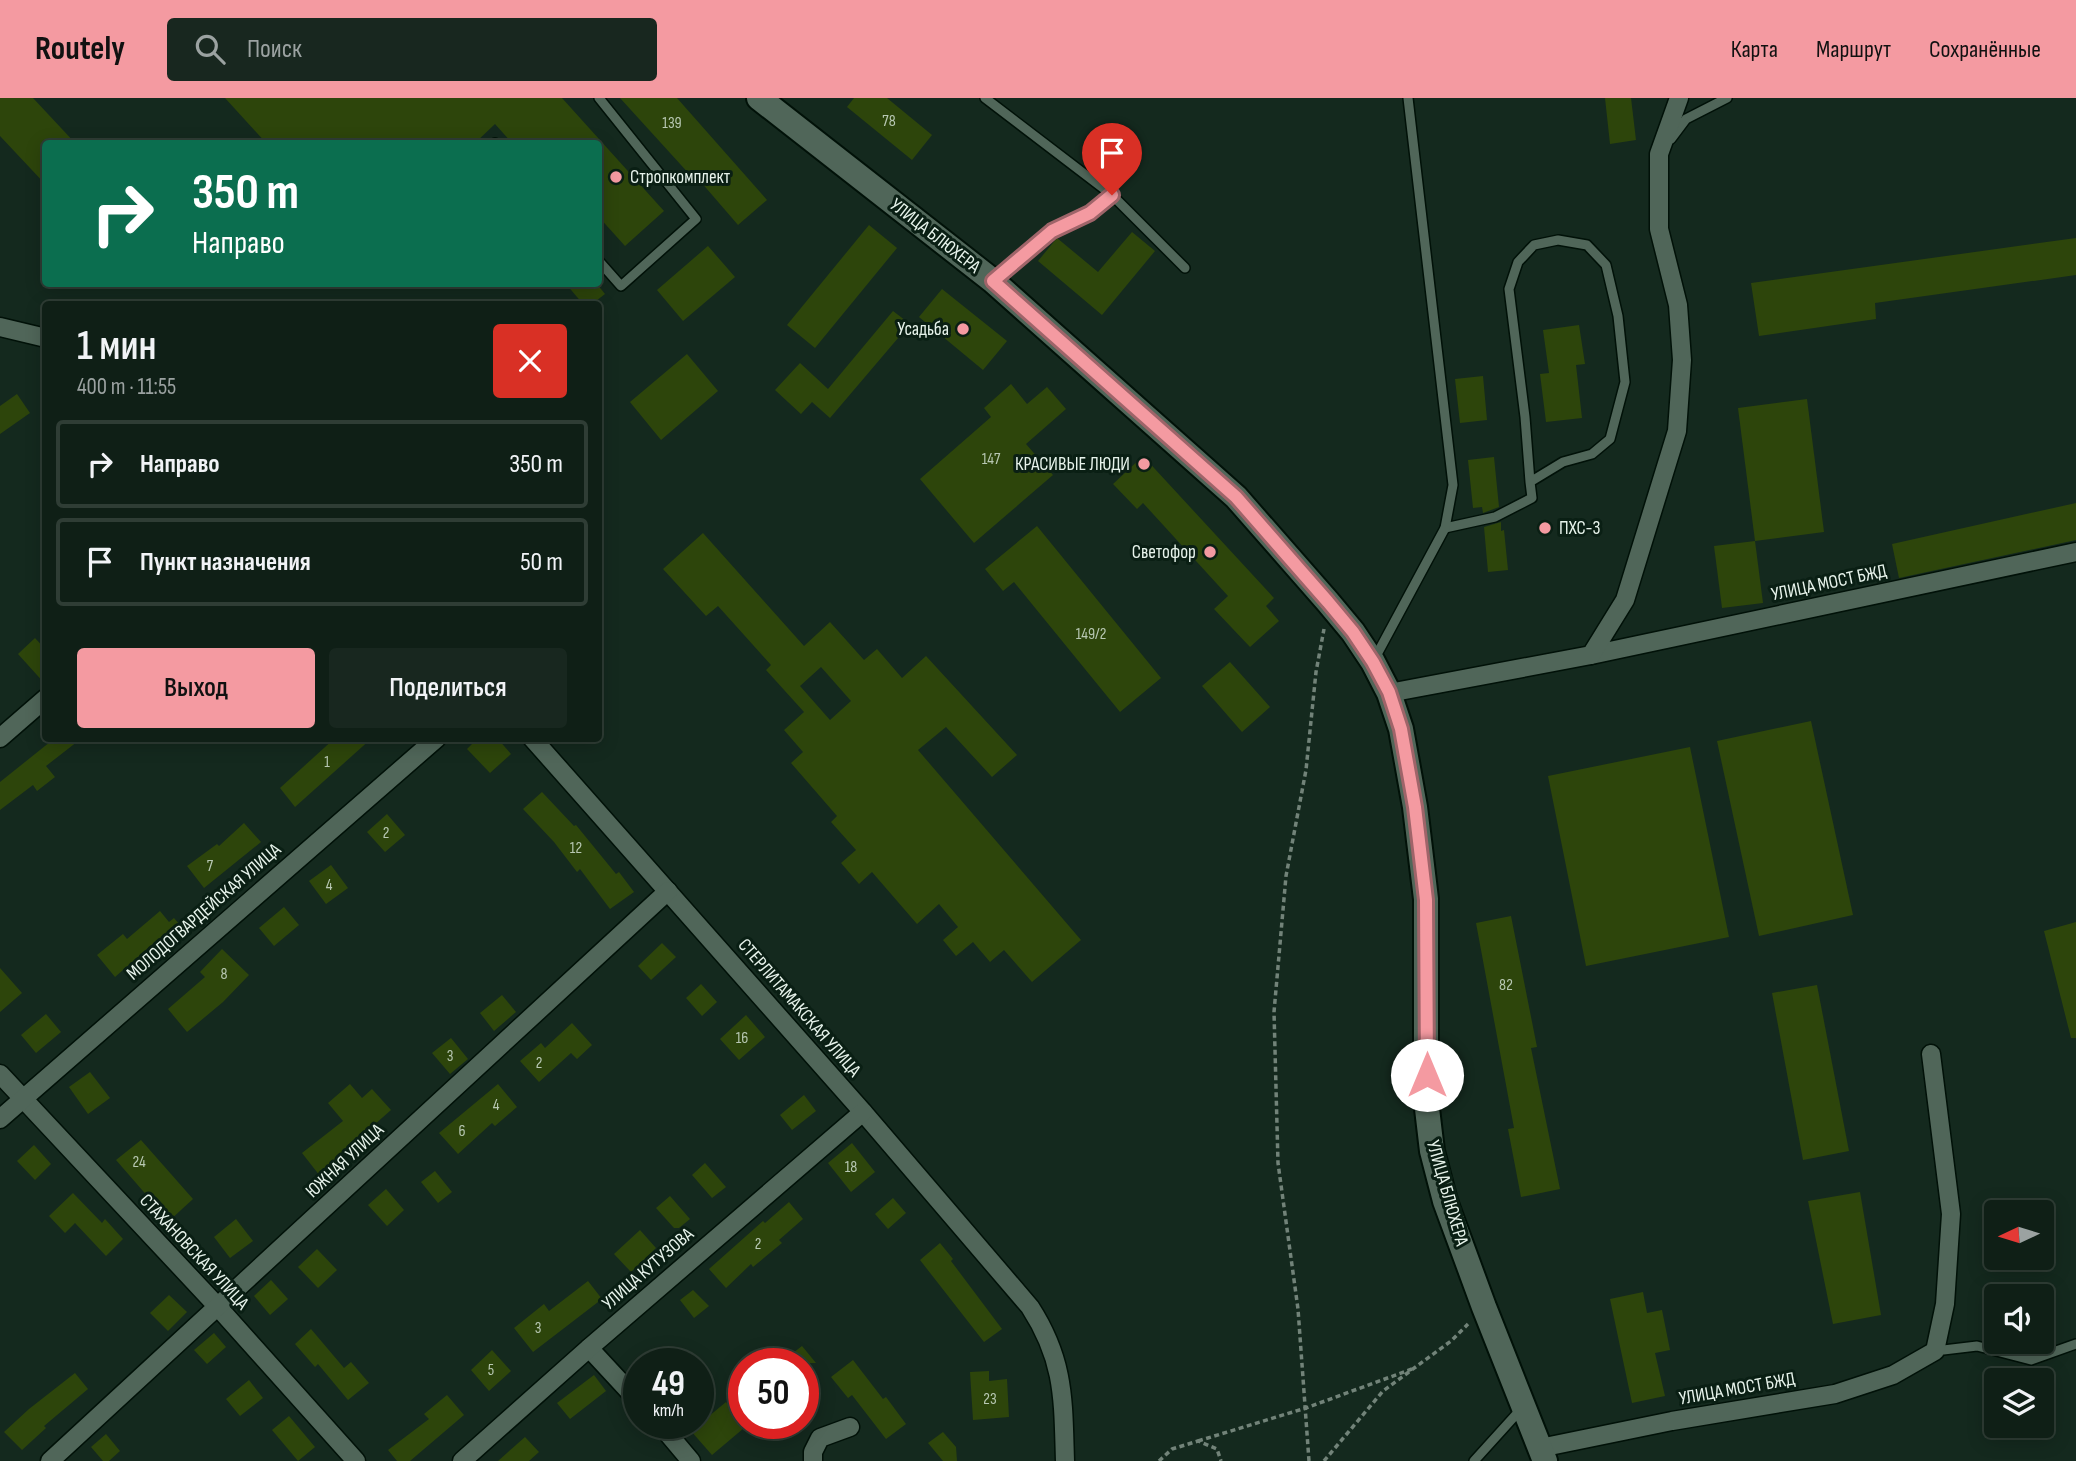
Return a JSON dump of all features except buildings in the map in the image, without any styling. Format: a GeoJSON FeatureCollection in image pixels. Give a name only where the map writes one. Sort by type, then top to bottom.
{"type":"FeatureCollection","features":[{"type":"Feature","properties":{"kind":"main road","name":"УЛИЦА БЛЮХЕРА"},"geometry":{"type":"LineString","coordinates":[[760,98],[993,281],[1236,497],[1353,632],[1373,662],[1389,692],[1401,729],[1415,807],[1426,900],[1426,1100],[1432,1151],[1446,1201],[1484,1307],[1542,1454]]}},
{"type":"Feature","properties":{"kind":"street"},"geometry":{"type":"LineString","coordinates":[[1591,655],[1625,600],[1677,431],[1682,360],[1678,305],[1660,229],[1659,154],[1679,98]]}},
{"type":"Feature","properties":{"kind":"street"},"geometry":{"type":"LineString","coordinates":[[0,327],[42,337]]}},
{"type":"Feature","properties":{"kind":"street","name":"УЛИЦА МОСТ БЖД"},"geometry":{"type":"LineString","coordinates":[[1389,692],[1591,655],[2076,552]]}},
{"type":"Feature","properties":{"kind":"street"},"geometry":{"type":"LineString","coordinates":[[0,738],[42,701]]}},
{"type":"Feature","properties":{"kind":"street","name":"МОЛОДОГВАРДЕЙСКАЯ УЛИЦА"},"geometry":{"type":"LineString","coordinates":[[0,1119],[432,742]]}},
{"type":"Feature","properties":{"kind":"street","name":"СТЕРЛИТАМАКСКАЯ УЛИЦА"},"geometry":{"type":"LineString","coordinates":[[536,742],[863,1112],[1030,1307],[1047,1333],[1062,1385],[1065,1461]]}},
{"type":"Feature","properties":{"kind":"street","name":"ЮЖНАЯ УЛИЦА"},"geometry":{"type":"LineString","coordinates":[[50,1461],[668,891]]}},
{"type":"Feature","properties":{"kind":"street"},"geometry":{"type":"LineString","coordinates":[[1931,1054],[1951,1214],[1945,1304],[1935,1351]]}},
{"type":"Feature","properties":{"kind":"street","name":"СТАХАНОВСКАЯ УЛИЦА"},"geometry":{"type":"LineString","coordinates":[[0,1074],[218,1307],[356,1461]]}},
{"type":"Feature","properties":{"kind":"street","name":"УЛИЦА КУТУЗОВА"},"geometry":{"type":"LineString","coordinates":[[462,1461],[863,1112]]}},
{"type":"Feature","properties":{"kind":"street"},"geometry":{"type":"LineString","coordinates":[[589,1348],[623,1385]]}},
{"type":"Feature","properties":{"kind":"street","name":"УЛИЦА МОСТ БЖД"},"geometry":{"type":"LineString","coordinates":[[1542,1454],[1672,1421],[1835,1394],[1894,1375],[1935,1351]]}},
{"type":"Feature","properties":{"kind":"street"},"geometry":{"type":"LineString","coordinates":[[813,1461],[813,1452],[820,1438],[850,1427]]}},
{"type":"Feature","properties":{"kind":"street"},"geometry":{"type":"LineString","coordinates":[[672,1439],[691,1461]]}},
{"type":"Feature","properties":{"kind":"lane"},"geometry":{"type":"LineString","coordinates":[[599,98],[696,219],[621,286],[602,265]]}},
{"type":"Feature","properties":{"kind":"lane"},"geometry":{"type":"LineString","coordinates":[[985,98],[1112,195],[1185,268]]}},
{"type":"Feature","properties":{"kind":"lane"},"geometry":{"type":"LineString","coordinates":[[1373,662],[1446,528],[1453,485],[1408,98]]}},
{"type":"Feature","properties":{"kind":"lane"},"geometry":{"type":"LineString","coordinates":[[1659,154],[1686,118],[1727,98]]}},
{"type":"Feature","properties":{"kind":"lane"},"geometry":{"type":"LineString","coordinates":[[993,281],[1052,231],[1090,213],[1112,195]]}},
{"type":"Feature","properties":{"kind":"lane"},"geometry":{"type":"LineString","coordinates":[[1446,528],[1495,517],[1532,498],[1530,482],[1525,418],[1509,289],[1518,262],[1534,245],[1558,240],[1587,245],[1606,265],[1619,316],[1625,382],[1610,439],[1592,454],[1563,462],[1530,482]]}},
{"type":"Feature","properties":{"kind":"lane","name":"УЛИЦА МОСТ БЖД"},"geometry":{"type":"LineString","coordinates":[[1935,1351],[1977,1346],[2031,1360],[2076,1344]]}},
{"type":"Feature","properties":{"kind":"lane"},"geometry":{"type":"LineString","coordinates":[[1474,1461],[1524,1407]]}},
{"type":"Feature","properties":{"kind":"path"},"geometry":{"type":"LineString","coordinates":[[1309,1461],[1298,1309],[1278,1163],[1274,1012],[1286,876],[1306,770],[1316,672],[1328,602]]}},
{"type":"Feature","properties":{"kind":"path"},"geometry":{"type":"LineString","coordinates":[[1324,1461],[1383,1391],[1451,1341],[1484,1307]]}},
{"type":"Feature","properties":{"kind":"path"},"geometry":{"type":"LineString","coordinates":[[1159,1461],[1172,1450],[1306,1408],[1412,1369]]}},
{"type":"Feature","properties":{"kind":"path"},"geometry":{"type":"LineString","coordinates":[[1198,1441],[1217,1449],[1221,1461]]}},
{"type":"Feature","properties":{"kind":"place","name":"Стропкомплект"},"geometry":{"type":"Point","coordinates":[616,177]}},
{"type":"Feature","properties":{"kind":"place","name":"Усадьба"},"geometry":{"type":"Point","coordinates":[963,329]}},
{"type":"Feature","properties":{"kind":"place","name":"КРАСИВЫЕ ЛЮДИ"},"geometry":{"type":"Point","coordinates":[1144,464]}},
{"type":"Feature","properties":{"kind":"place","name":"ПХС-3"},"geometry":{"type":"Point","coordinates":[1545,528]}},
{"type":"Feature","properties":{"kind":"place","name":"Светофор"},"geometry":{"type":"Point","coordinates":[1210,552]}},
{"type":"Feature","properties":{"kind":"route"},"geometry":{"type":"LineString","coordinates":[[1112,195],[1090,213],[1052,231],[993,281],[1236,497],[1353,632],[1373,662],[1389,692],[1401,729],[1415,807],[1426,900],[1427,1075]]}}]}
